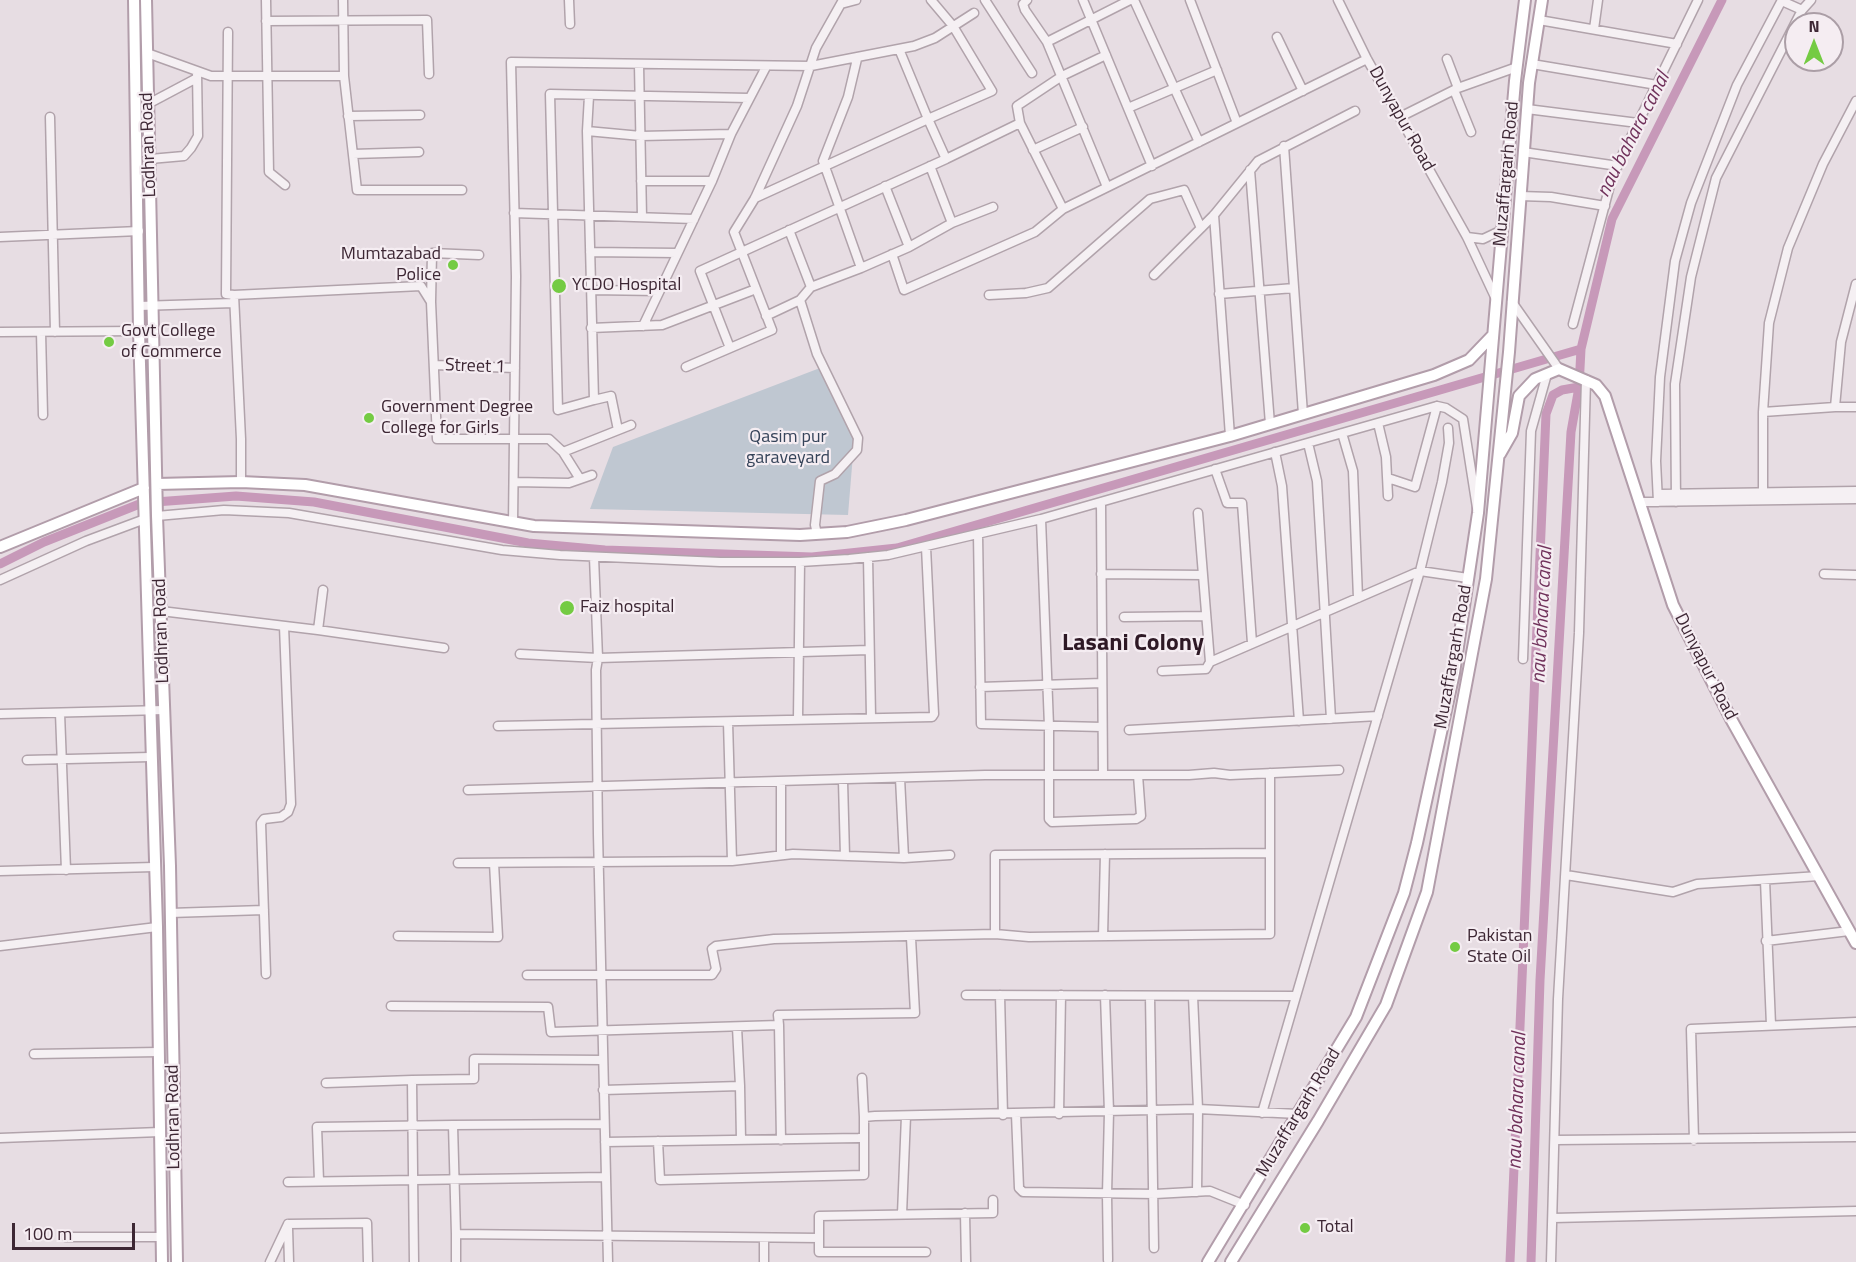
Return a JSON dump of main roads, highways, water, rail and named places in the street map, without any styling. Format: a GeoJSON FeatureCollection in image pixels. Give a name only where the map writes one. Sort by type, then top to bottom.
{"type":"FeatureCollection","features":[{"type":"Feature","properties":{"kind":"main road","name":"Lodhran Road"},"geometry":{"type":"LineString","coordinates":[[134,0],[139,331],[150,757],[157,927],[162,1262]]}},
{"type":"Feature","properties":{"kind":"main road","name":"Lodhran Road"},"geometry":{"type":"LineString","coordinates":[[146,0],[177,1262]]}},
{"type":"Feature","properties":{"kind":"main road","name":"Muzaffargarh Road"},"geometry":{"type":"LineString","coordinates":[[1209,1262],[1356,1017],[1404,892],[1445,713],[1478,513],[1516,67],[1525,0]]}},
{"type":"Feature","properties":{"kind":"main road","name":"Muzaffargarh Road"},"geometry":{"type":"LineString","coordinates":[[1231,1262],[1386,1005],[1398,978],[1426,892],[1486,579],[1509,351],[1529,83],[1542,0]]}},
{"type":"Feature","properties":{"kind":"main road"},"geometry":{"type":"LineString","coordinates":[[1515,81],[1529,83]]}},
{"type":"Feature","properties":{"kind":"main road"},"geometry":{"type":"LineString","coordinates":[[157,487],[241,482],[305,485],[513,523],[567,528],[817,534],[847,532],[895,522],[1230,436],[1434,375],[1468,360],[1493,335]]}},
{"type":"Feature","properties":{"kind":"main road","name":"Dunyapur Road"},"geometry":{"type":"LineString","coordinates":[[1498,458],[1512,433],[1517,402],[1523,390],[1547,374],[1560,368],[1596,385],[1605,396],[1673,605],[1731,719],[1856,943]]}},
{"type":"Feature","properties":{"kind":"main road"},"geometry":{"type":"LineString","coordinates":[[0,547],[144,491]]}},
{"type":"Feature","properties":{"kind":"main road"},"geometry":{"type":"LineString","coordinates":[[1445,713],[1461,715]]}},
{"type":"Feature","properties":{"kind":"waterway","name":"nau bahara canal"},"geometry":{"type":"LineString","coordinates":[[1531,1262],[1540,980],[1571,432],[1579,387],[1581,349],[1612,219],[1722,0]]}},
{"type":"Feature","properties":{"kind":"waterway"},"geometry":{"type":"LineString","coordinates":[[0,564],[44,542],[142,503],[236,496],[314,502],[528,543],[605,550],[812,557],[897,548],[1581,349]]}},
{"type":"Feature","properties":{"kind":"waterway"},"geometry":{"type":"LineString","coordinates":[[1510,1262],[1546,414],[1553,395],[1562,390],[1579,387]]}},
{"type":"Feature","properties":{"kind":"place","name":"Mumtazabad Police"},"geometry":{"type":"Point","coordinates":[453,265]}},
{"type":"Feature","properties":{"kind":"place","name":"YCDO Hospital"},"geometry":{"type":"Point","coordinates":[559,286]}},
{"type":"Feature","properties":{"kind":"place","name":"Govt College of Commerce"},"geometry":{"type":"Point","coordinates":[109,342]}},
{"type":"Feature","properties":{"kind":"place","name":"Government Degree College for Girls"},"geometry":{"type":"Point","coordinates":[369,418]}},
{"type":"Feature","properties":{"kind":"place","name":"Faiz hospital"},"geometry":{"type":"Point","coordinates":[567,608]}},
{"type":"Feature","properties":{"kind":"place","name":"Pakistan State Oil"},"geometry":{"type":"Point","coordinates":[1455,947]}},
{"type":"Feature","properties":{"kind":"place","name":"Total"},"geometry":{"type":"Point","coordinates":[1305,1228]}},
{"type":"Feature","properties":{"kind":"district","name":"Lasani Colony"},"geometry":{"type":"Point","coordinates":[1133,644]}},
{"type":"Feature","properties":{"kind":"park label","name":"Qasim pur garaveyard"},"geometry":{"type":"Point","coordinates":[788,448]}}]}
